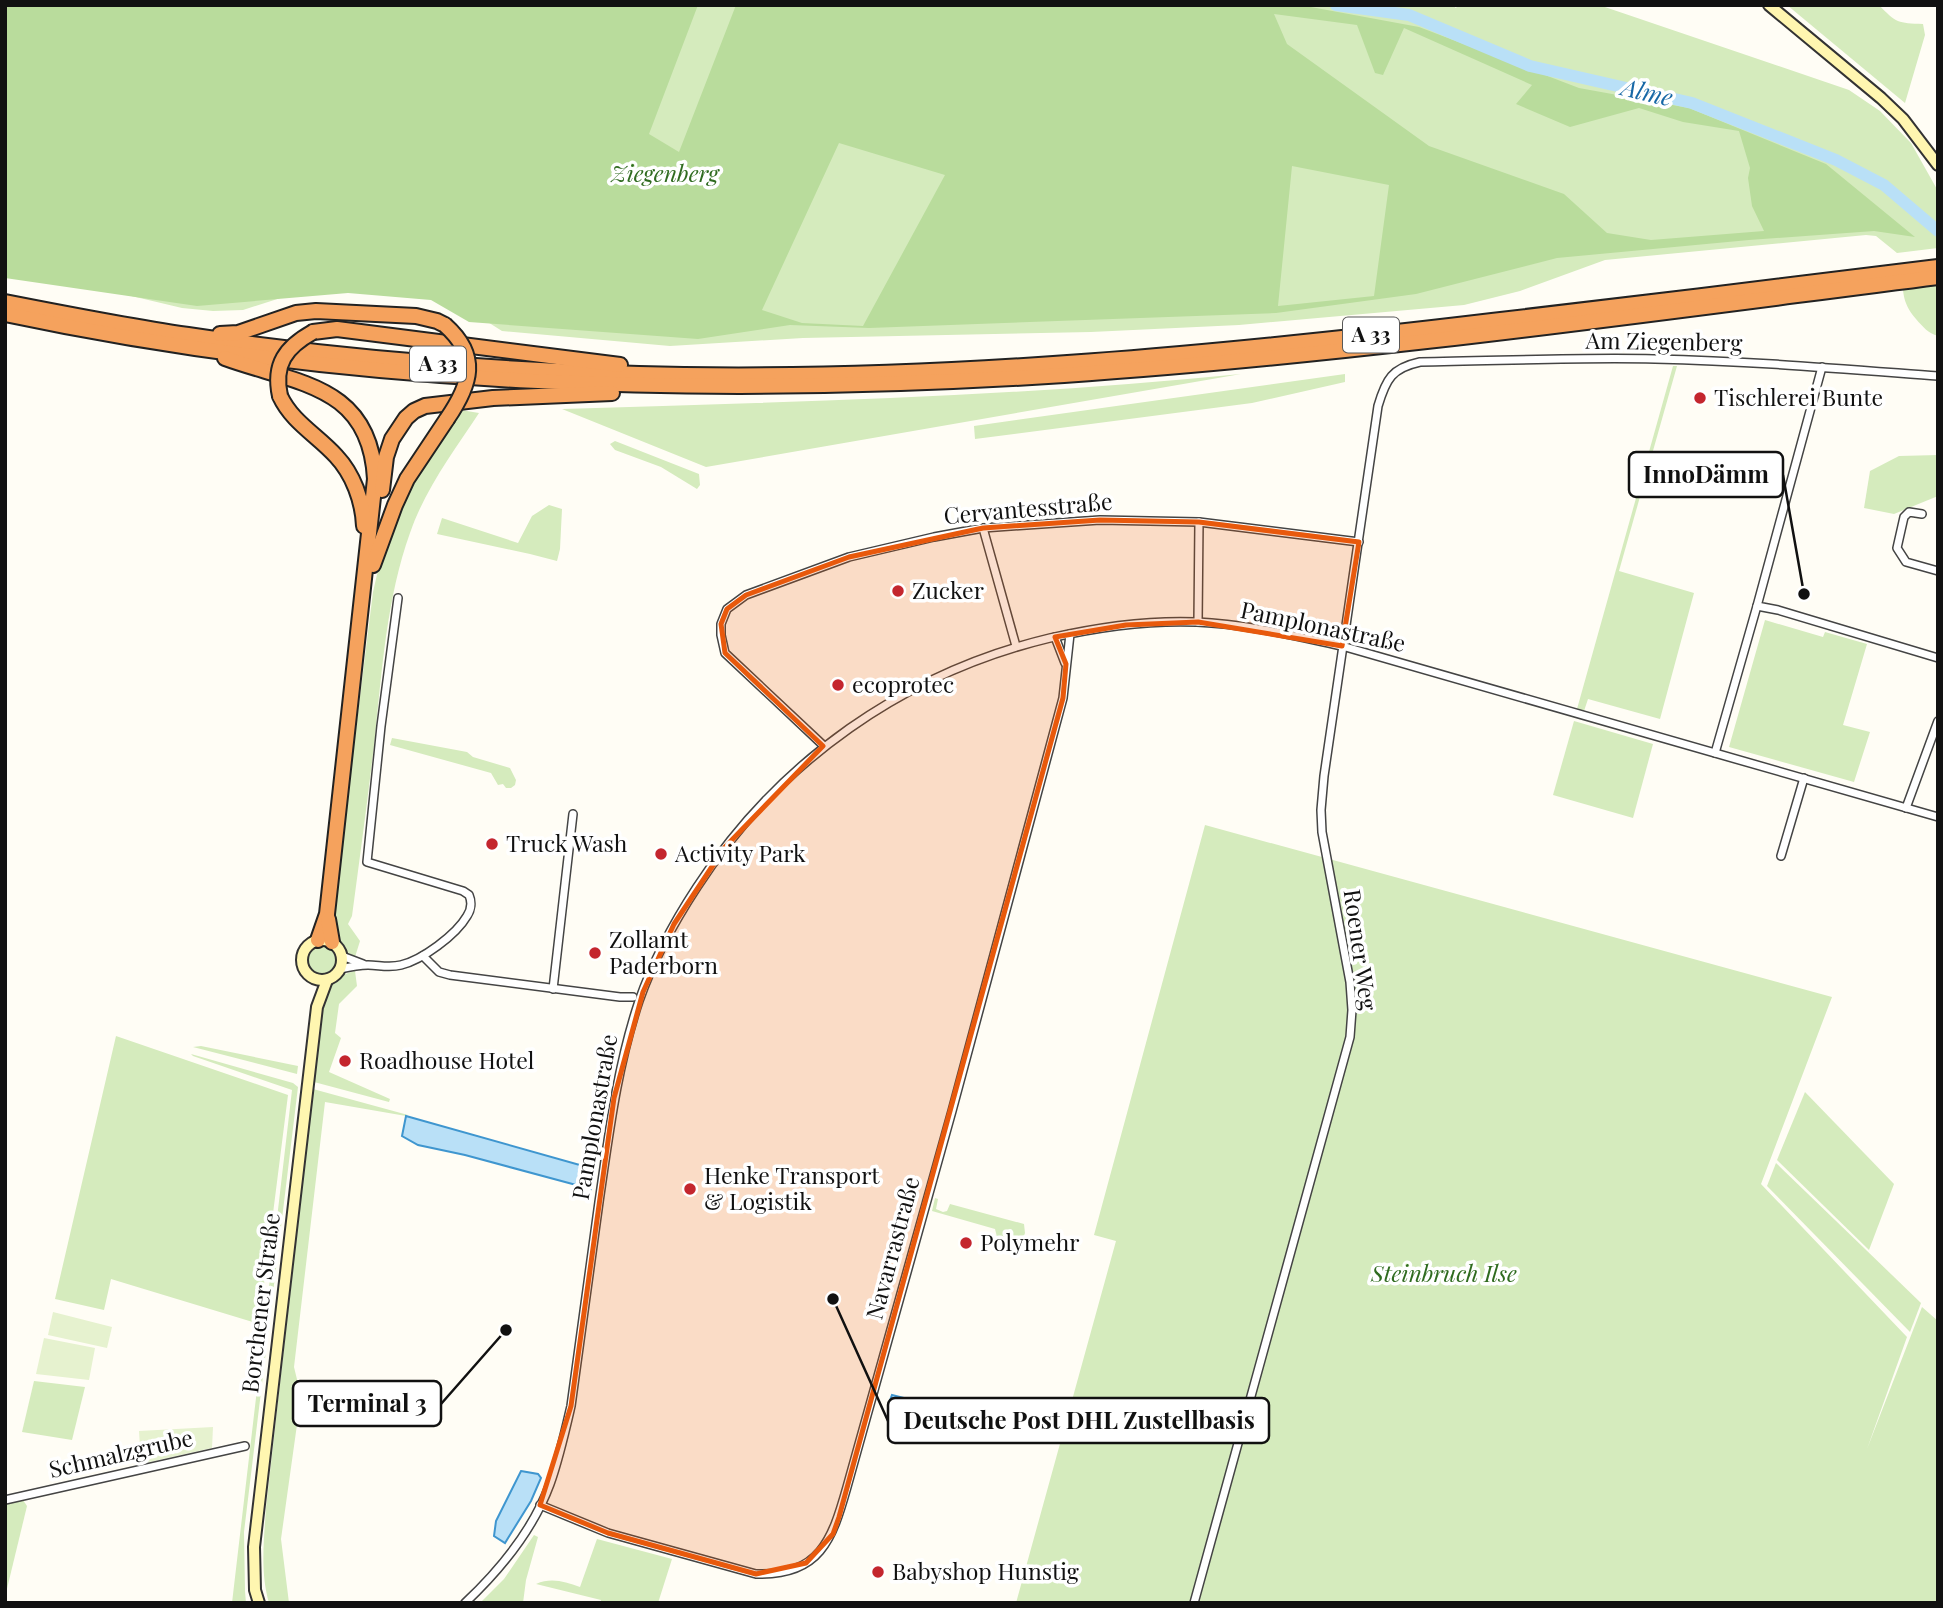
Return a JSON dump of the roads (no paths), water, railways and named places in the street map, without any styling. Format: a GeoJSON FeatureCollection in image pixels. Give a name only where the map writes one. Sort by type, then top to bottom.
{"type":"FeatureCollection","features":[{"type":"Feature","properties":{"kind":"highway","name":"A 33"},"geometry":{"type":"LineString","coordinates":[[5,302],[288,361],[453,377],[657,386],[788,386],[970,380],[1168,367],[1380,346],[1614,319],[1862,282],[1938,267]]}},
{"type":"Feature","properties":{"kind":"highway","name":"A 33"},"geometry":{"type":"LineString","coordinates":[[5,314],[107,334],[456,365],[687,375],[776,375],[960,369],[1187,354],[1862,282],[1938,277]]}},
{"type":"Feature","properties":{"kind":"highway"},"geometry":{"type":"LineString","coordinates":[[194,342],[239,332],[296,313],[316,311],[416,316],[445,325],[460,341],[468,362],[465,388],[407,479],[369,569]]}},
{"type":"Feature","properties":{"kind":"highway"},"geometry":{"type":"LineString","coordinates":[[369,569],[364,520],[355,486],[337,457],[292,416],[280,396],[278,385],[281,363],[296,341],[313,332],[337,329],[610,364],[673,368],[687,375]]}},
{"type":"Feature","properties":{"kind":"highway"},"geometry":{"type":"LineString","coordinates":[[194,342],[326,392],[352,414],[366,436],[374,460],[375,479],[361,665],[350,723],[325,941]]}},
{"type":"Feature","properties":{"kind":"highway"},"geometry":{"type":"LineString","coordinates":[[369,569],[386,457],[399,426],[414,411],[425,405],[440,403],[631,392],[657,386]]}},
{"type":"Feature","properties":{"kind":"main road"},"geometry":{"type":"LineString","coordinates":[[1769,5],[1881,98],[1903,119],[1938,165]]}},
{"type":"Feature","properties":{"kind":"main road"},"geometry":{"type":"LineString","coordinates":[[325,941],[338,948],[342,956],[337,974],[327,979],[313,978],[304,970],[301,957],[307,946],[325,941]]}},
{"type":"Feature","properties":{"kind":"main road","name":"Borchener Straße"},"geometry":{"type":"LineString","coordinates":[[313,978],[317,1007]]}},
{"type":"Feature","properties":{"kind":"main road","name":"Borchener Straße"},"geometry":{"type":"LineString","coordinates":[[258,1603],[254,1547],[317,1007],[327,979]]}},
{"type":"Feature","properties":{"kind":"street","name":"Am Ziegenberg"},"geometry":{"type":"LineString","coordinates":[[1392,373],[1406,365],[1420,362],[1656,359],[1938,376]]}},
{"type":"Feature","properties":{"kind":"street"},"geometry":{"type":"LineString","coordinates":[[1716,753],[1822,367]]}},
{"type":"Feature","properties":{"kind":"street","name":"Roener Weg"},"geometry":{"type":"LineString","coordinates":[[1194,1603],[1350,1037],[1350,982],[1324,845],[1321,810],[1342,646],[1378,406],[1392,373]]}},
{"type":"Feature","properties":{"kind":"street"},"geometry":{"type":"LineString","coordinates":[[1922,513],[1909,512],[1904,517],[1897,548],[1906,562],[1938,572]]}},
{"type":"Feature","properties":{"kind":"street","name":"Cervantesstraße"},"geometry":{"type":"LineString","coordinates":[[824,746],[728,657],[723,648],[721,624],[727,609],[746,595],[849,557],[982,528],[1100,520],[1199,522],[1359,542]]}},
{"type":"Feature","properties":{"kind":"street"},"geometry":{"type":"LineString","coordinates":[[1198,622],[1199,522]]}},
{"type":"Feature","properties":{"kind":"street"},"geometry":{"type":"LineString","coordinates":[[982,528],[1016,646]]}},
{"type":"Feature","properties":{"kind":"street"},"geometry":{"type":"LineString","coordinates":[[342,956],[367,965],[390,968],[410,963],[423,956],[453,931],[467,916],[471,899],[463,891],[367,862],[398,598]]}},
{"type":"Feature","properties":{"kind":"street"},"geometry":{"type":"LineString","coordinates":[[1757,606],[1938,658]]}},
{"type":"Feature","properties":{"kind":"street","name":"Pamplonastraße"},"geometry":{"type":"LineString","coordinates":[[465,1603],[507,1558],[540,1505],[559,1455],[571,1406],[614,1098],[640,1000],[674,925],[725,847],[761,804],[792,773],[856,723],[914,688],[969,663],[1016,646],[1070,634],[1126,625],[1198,622],[1255,629],[1342,646],[1938,817]]}},
{"type":"Feature","properties":{"kind":"street","name":"Navarrastraße"},"geometry":{"type":"LineString","coordinates":[[540,1505],[608,1533],[756,1574],[787,1571],[806,1563],[818,1554],[832,1534],[851,1476],[1007,911],[1064,694],[1070,634]]}},
{"type":"Feature","properties":{"kind":"street","name":"Navarrastraße"},"geometry":{"type":"LineString","coordinates":[[1055,637],[1066,664]]}},
{"type":"Feature","properties":{"kind":"street"},"geometry":{"type":"LineString","coordinates":[[1906,808],[1938,721]]}},
{"type":"Feature","properties":{"kind":"street"},"geometry":{"type":"LineString","coordinates":[[1781,856],[1804,778]]}},
{"type":"Feature","properties":{"kind":"street"},"geometry":{"type":"LineString","coordinates":[[554,989],[573,814]]}},
{"type":"Feature","properties":{"kind":"street"},"geometry":{"type":"LineString","coordinates":[[423,956],[439,972],[450,975],[633,997]]}},
{"type":"Feature","properties":{"kind":"street"},"geometry":{"type":"LineString","coordinates":[[340,969],[367,965]]}},
{"type":"Feature","properties":{"kind":"street","name":"Schmalzgrube"},"geometry":{"type":"LineString","coordinates":[[5,1500],[245,1446]]}},
{"type":"Feature","properties":{"kind":"water"},"geometry":{"type":"Polygon","coordinates":[[[406,1116],[594,1169],[591,1189],[418,1145],[402,1136],[406,1116]]]}},
{"type":"Feature","properties":{"kind":"water"},"geometry":{"type":"Polygon","coordinates":[[[892,1395],[947,1409],[944,1418],[889,1403],[892,1395]]]}},
{"type":"Feature","properties":{"kind":"water"},"geometry":{"type":"Polygon","coordinates":[[[521,1471],[538,1474],[541,1478],[531,1501],[505,1543],[494,1536],[496,1521],[521,1471]]]}},
{"type":"Feature","properties":{"kind":"waterway","name":"Alme"},"geometry":{"type":"LineString","coordinates":[[1336,5],[1409,15],[1530,66],[1692,103],[1836,160],[1884,185],[1938,231]]}},
{"type":"Feature","properties":{"kind":"place","name":"Tischlerei Bunte"},"geometry":{"type":"Point","coordinates":[1700,398]}},
{"type":"Feature","properties":{"kind":"place","name":"Zucker"},"geometry":{"type":"Point","coordinates":[898,591]}},
{"type":"Feature","properties":{"kind":"place","name":"InnoDämm"},"geometry":{"type":"Point","coordinates":[1804,594]}},
{"type":"Feature","properties":{"kind":"place","name":"ecoprotec"},"geometry":{"type":"Point","coordinates":[838,685]}},
{"type":"Feature","properties":{"kind":"place","name":"Truck Wash"},"geometry":{"type":"Point","coordinates":[492,844]}},
{"type":"Feature","properties":{"kind":"place","name":"Activity Park"},"geometry":{"type":"Point","coordinates":[661,854]}},
{"type":"Feature","properties":{"kind":"place","name":"Zollamt Paderborn"},"geometry":{"type":"Point","coordinates":[595,953]}},
{"type":"Feature","properties":{"kind":"place","name":"Roadhouse Hotel"},"geometry":{"type":"Point","coordinates":[345,1061]}},
{"type":"Feature","properties":{"kind":"place","name":"Henke Transport & Logistik"},"geometry":{"type":"Point","coordinates":[690,1189]}},
{"type":"Feature","properties":{"kind":"place","name":"Polymehr"},"geometry":{"type":"Point","coordinates":[966,1243]}},
{"type":"Feature","properties":{"kind":"place","name":"Deutsche Post DHL Zustellbasis"},"geometry":{"type":"Point","coordinates":[833,1299]}},
{"type":"Feature","properties":{"kind":"place","name":"Terminal 3"},"geometry":{"type":"Point","coordinates":[506,1330]}},
{"type":"Feature","properties":{"kind":"place","name":"Babyshop Hunstig"},"geometry":{"type":"Point","coordinates":[878,1572]}},
{"type":"Feature","properties":{"kind":"park label","name":"Ziegenberg"},"geometry":{"type":"Point","coordinates":[665,174]}},
{"type":"Feature","properties":{"kind":"park label","name":"Steinbruch Ilse"},"geometry":{"type":"Point","coordinates":[1444,1274]}}]}
